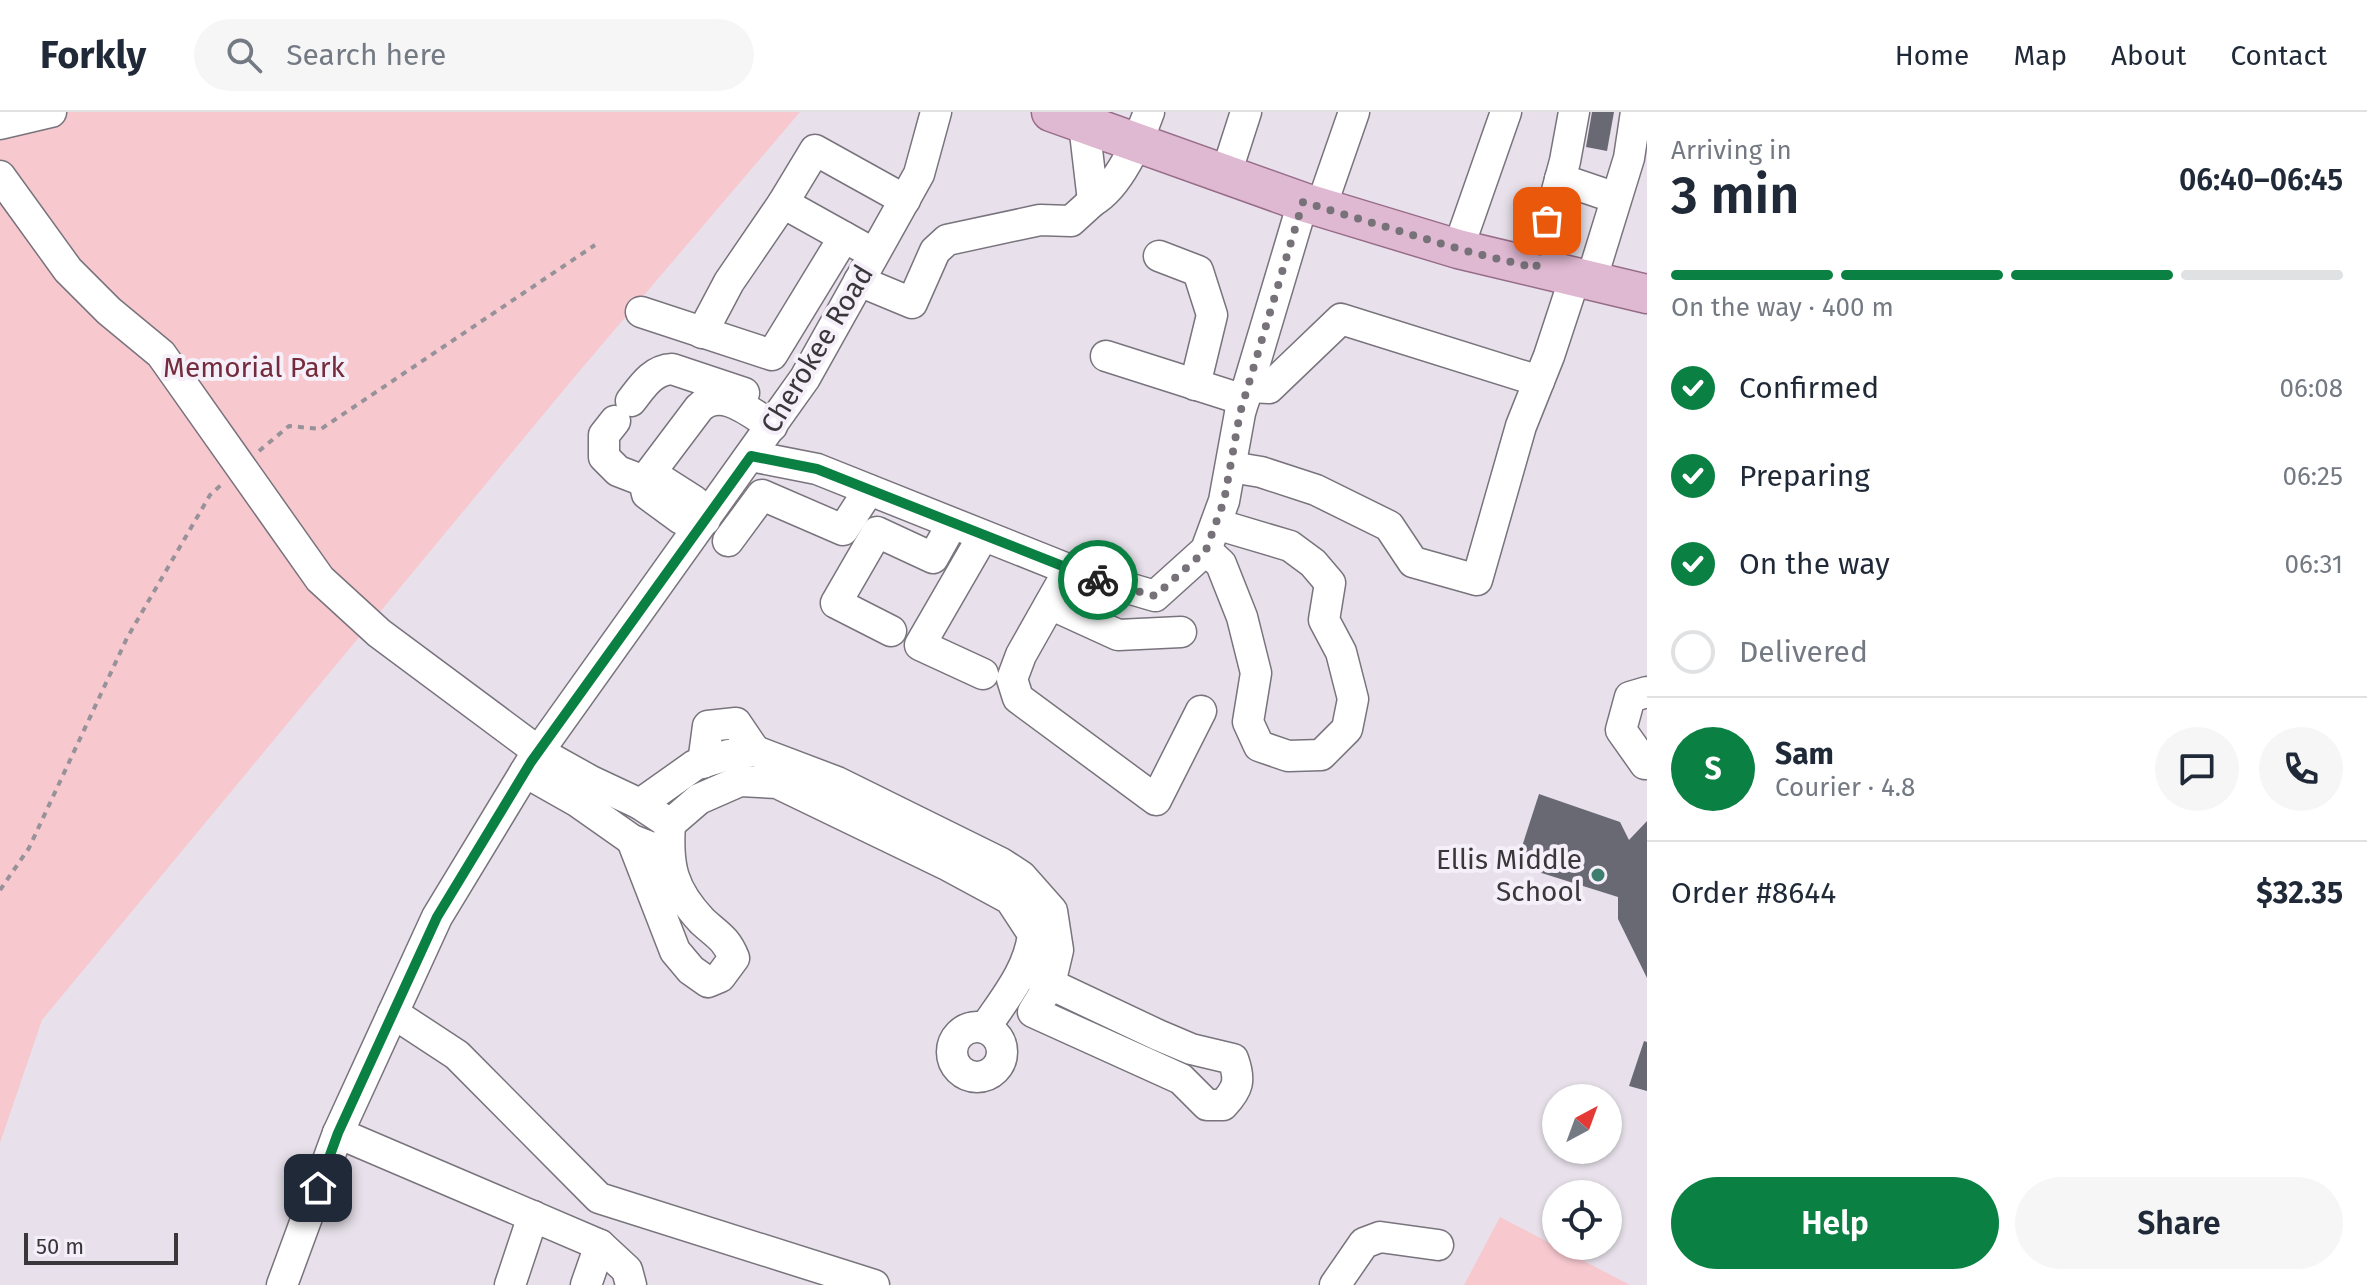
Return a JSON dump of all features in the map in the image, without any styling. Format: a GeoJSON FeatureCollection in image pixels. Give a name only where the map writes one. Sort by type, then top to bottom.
{"type":"FeatureCollection","features":[{"type":"Feature","properties":{"kind":"main road"},"geometry":{"type":"LineString","coordinates":[[1068,118],[1143,127],[1226,174],[1312,204],[1458,249],[1647,294]]}},
{"type":"Feature","properties":{"kind":"street"},"geometry":{"type":"LineString","coordinates":[[0,124],[51,112]]}},
{"type":"Feature","properties":{"kind":"street","name":"Cherokee Road"},"geometry":{"type":"LineString","coordinates":[[282,1285],[338,1133],[437,917],[532,762],[805,378],[919,174],[936,112]]}},
{"type":"Feature","properties":{"kind":"street"},"geometry":{"type":"LineString","coordinates":[[1226,174],[1246,112]]}},
{"type":"Feature","properties":{"kind":"street"},"geometry":{"type":"LineString","coordinates":[[751,456],[817,469],[1069,570],[1155,596],[1211,537],[1231,467],[1246,394],[1312,204],[1354,112]]}},
{"type":"Feature","properties":{"kind":"street"},"geometry":{"type":"LineString","coordinates":[[1458,249],[1506,112]]}},
{"type":"Feature","properties":{"kind":"street"},"geometry":{"type":"LineString","coordinates":[[1536,268],[1574,112]]}},
{"type":"Feature","properties":{"kind":"street"},"geometry":{"type":"LineString","coordinates":[[1231,467],[1261,472],[1316,490],[1389,526],[1413,562],[1477,580],[1521,426],[1616,198],[1629,158],[1636,112]]}},
{"type":"Feature","properties":{"kind":"street"},"geometry":{"type":"LineString","coordinates":[[1068,118],[1093,201]]}},
{"type":"Feature","properties":{"kind":"street"},"geometry":{"type":"LineString","coordinates":[[859,281],[912,303],[935,251],[947,240],[1040,220],[1071,221],[1104,195],[1143,127]]}},
{"type":"Feature","properties":{"kind":"street"},"geometry":{"type":"LineString","coordinates":[[707,380],[711,336],[729,282],[815,150],[905,200]]}},
{"type":"Feature","properties":{"kind":"street"},"geometry":{"type":"LineString","coordinates":[[0,176],[68,270],[109,311],[161,354],[320,579],[578,802],[632,840],[668,854]]}},
{"type":"Feature","properties":{"kind":"street"},"geometry":{"type":"LineString","coordinates":[[1560,179],[1616,198]]}},
{"type":"Feature","properties":{"kind":"street"},"geometry":{"type":"LineString","coordinates":[[783,203],[874,254]]}},
{"type":"Feature","properties":{"kind":"street"},"geometry":{"type":"LineString","coordinates":[[641,312],[772,355],[844,237]]}},
{"type":"Feature","properties":{"kind":"street"},"geometry":{"type":"LineString","coordinates":[[1159,256],[1198,271],[1206,291],[1212,315],[1195,385]]}},
{"type":"Feature","properties":{"kind":"street"},"geometry":{"type":"LineString","coordinates":[[1106,356],[1195,385],[1246,394],[1269,388],[1341,319],[1539,381]]}},
{"type":"Feature","properties":{"kind":"street"},"geometry":{"type":"LineString","coordinates":[[705,520],[694,501],[658,478],[644,481],[618,471],[604,457],[604,435],[651,377],[664,369],[741,392],[777,420]]}},
{"type":"Feature","properties":{"kind":"street"},"geometry":{"type":"LineString","coordinates":[[644,481],[699,408],[711,399],[731,402],[777,420]]}},
{"type":"Feature","properties":{"kind":"street"},"geometry":{"type":"LineString","coordinates":[[728,541],[762,495],[843,530],[869,490]]}},
{"type":"Feature","properties":{"kind":"street"},"geometry":{"type":"LineString","coordinates":[[891,631],[836,603],[877,532],[933,558],[952,524]]}},
{"type":"Feature","properties":{"kind":"street"},"geometry":{"type":"LineString","coordinates":[[983,536],[920,645],[983,674]]}},
{"type":"Feature","properties":{"kind":"street"},"geometry":{"type":"LineString","coordinates":[[1211,537],[1290,546],[1313,563],[1330,583],[1324,620],[1341,652],[1353,699],[1347,729],[1321,755],[1288,756],[1259,746],[1248,722],[1256,673],[1242,617],[1211,537]]}},
{"type":"Feature","properties":{"kind":"street"},"geometry":{"type":"LineString","coordinates":[[1069,570],[1021,655],[1012,679],[1018,698],[1156,800],[1201,711]]}},
{"type":"Feature","properties":{"kind":"street"},"geometry":{"type":"LineString","coordinates":[[1050,604],[1118,635],[1181,632]]}},
{"type":"Feature","properties":{"kind":"street"},"geometry":{"type":"LineString","coordinates":[[1647,692],[1630,697],[1621,730],[1647,763]]}},
{"type":"Feature","properties":{"kind":"street"},"geometry":{"type":"LineString","coordinates":[[640,804],[695,765],[728,755],[761,762],[954,854],[1021,876],[1052,911],[1058,950],[1050,984],[1033,1012],[993,1037],[1006,996],[1025,968],[1033,934],[1010,899],[954,854]]}},
{"type":"Feature","properties":{"kind":"street"},"geometry":{"type":"LineString","coordinates":[[532,762],[640,804],[670,824]]}},
{"type":"Feature","properties":{"kind":"street"},"geometry":{"type":"LineString","coordinates":[[632,840],[675,951],[691,970],[708,982],[720,977],[734,958],[727,942],[685,901],[674,879],[668,854],[670,824],[699,799],[740,781],[761,762]]}},
{"type":"Feature","properties":{"kind":"street"},"geometry":{"type":"LineString","coordinates":[[1006,996],[1033,1012],[1181,1079],[1207,1105],[1223,1105],[1236,1091],[1240,1077],[1233,1059],[1191,1049],[1050,984],[1025,968]]}},
{"type":"Feature","properties":{"kind":"street"},"geometry":{"type":"LineString","coordinates":[[393,1013],[457,1055],[599,1198],[874,1285]]}},
{"type":"Feature","properties":{"kind":"street"},"geometry":{"type":"LineString","coordinates":[[338,1133],[600,1245],[627,1270],[631,1285]]}},
{"type":"Feature","properties":{"kind":"street"},"geometry":{"type":"LineString","coordinates":[[510,1285],[533,1216]]}},
{"type":"Feature","properties":{"kind":"street"},"geometry":{"type":"LineString","coordinates":[[1335,1285],[1364,1243],[1380,1237],[1438,1245]]}},
{"type":"Feature","properties":{"kind":"street"},"geometry":{"type":"LineString","coordinates":[[586,1285],[600,1245]]}},
{"type":"Feature","properties":{"kind":"green space","name":"Memorial Park"},"geometry":{"type":"Polygon","coordinates":[[[0,112],[800,112],[577,374],[42,1020],[0,1143],[0,112]]]}},
{"type":"Feature","properties":{"kind":"green space"},"geometry":{"type":"Polygon","coordinates":[[[1500,1217],[1542,1239],[1542,1260],[1582,1260],[1630,1285],[1464,1285],[1500,1217]]]}},
{"type":"Feature","properties":{"kind":"building"},"geometry":{"type":"Polygon","coordinates":[[[1592,112],[1614,112],[1607,151],[1586,147],[1592,112]]]}},
{"type":"Feature","properties":{"kind":"building","name":"Ellis Middle School"},"geometry":{"type":"Polygon","coordinates":[[[1539,794],[1620,822],[1629,840],[1647,821],[1647,978],[1618,919],[1618,897],[1516,865],[1539,794]]]}},
{"type":"Feature","properties":{"kind":"building"},"geometry":{"type":"Polygon","coordinates":[[[1644,1041],[1647,1042],[1647,1091],[1629,1086],[1644,1041]]]}},
{"type":"Feature","properties":{"kind":"way so far"},"geometry":{"type":"LineString","coordinates":[[1098,580],[1155,596],[1206,550],[1224,501],[1240,413],[1303,202],[1466,251],[1536,268],[1547,221]]}},
{"type":"Feature","properties":{"kind":"place","name":"Ellis Middle School"},"geometry":{"type":"Point","coordinates":[1598,875]}},
{"type":"Feature","properties":{"kind":"route"},"geometry":{"type":"LineString","coordinates":[[318,1188],[338,1133],[437,917],[531,762],[751,456],[817,469],[1098,580]]}}]}
